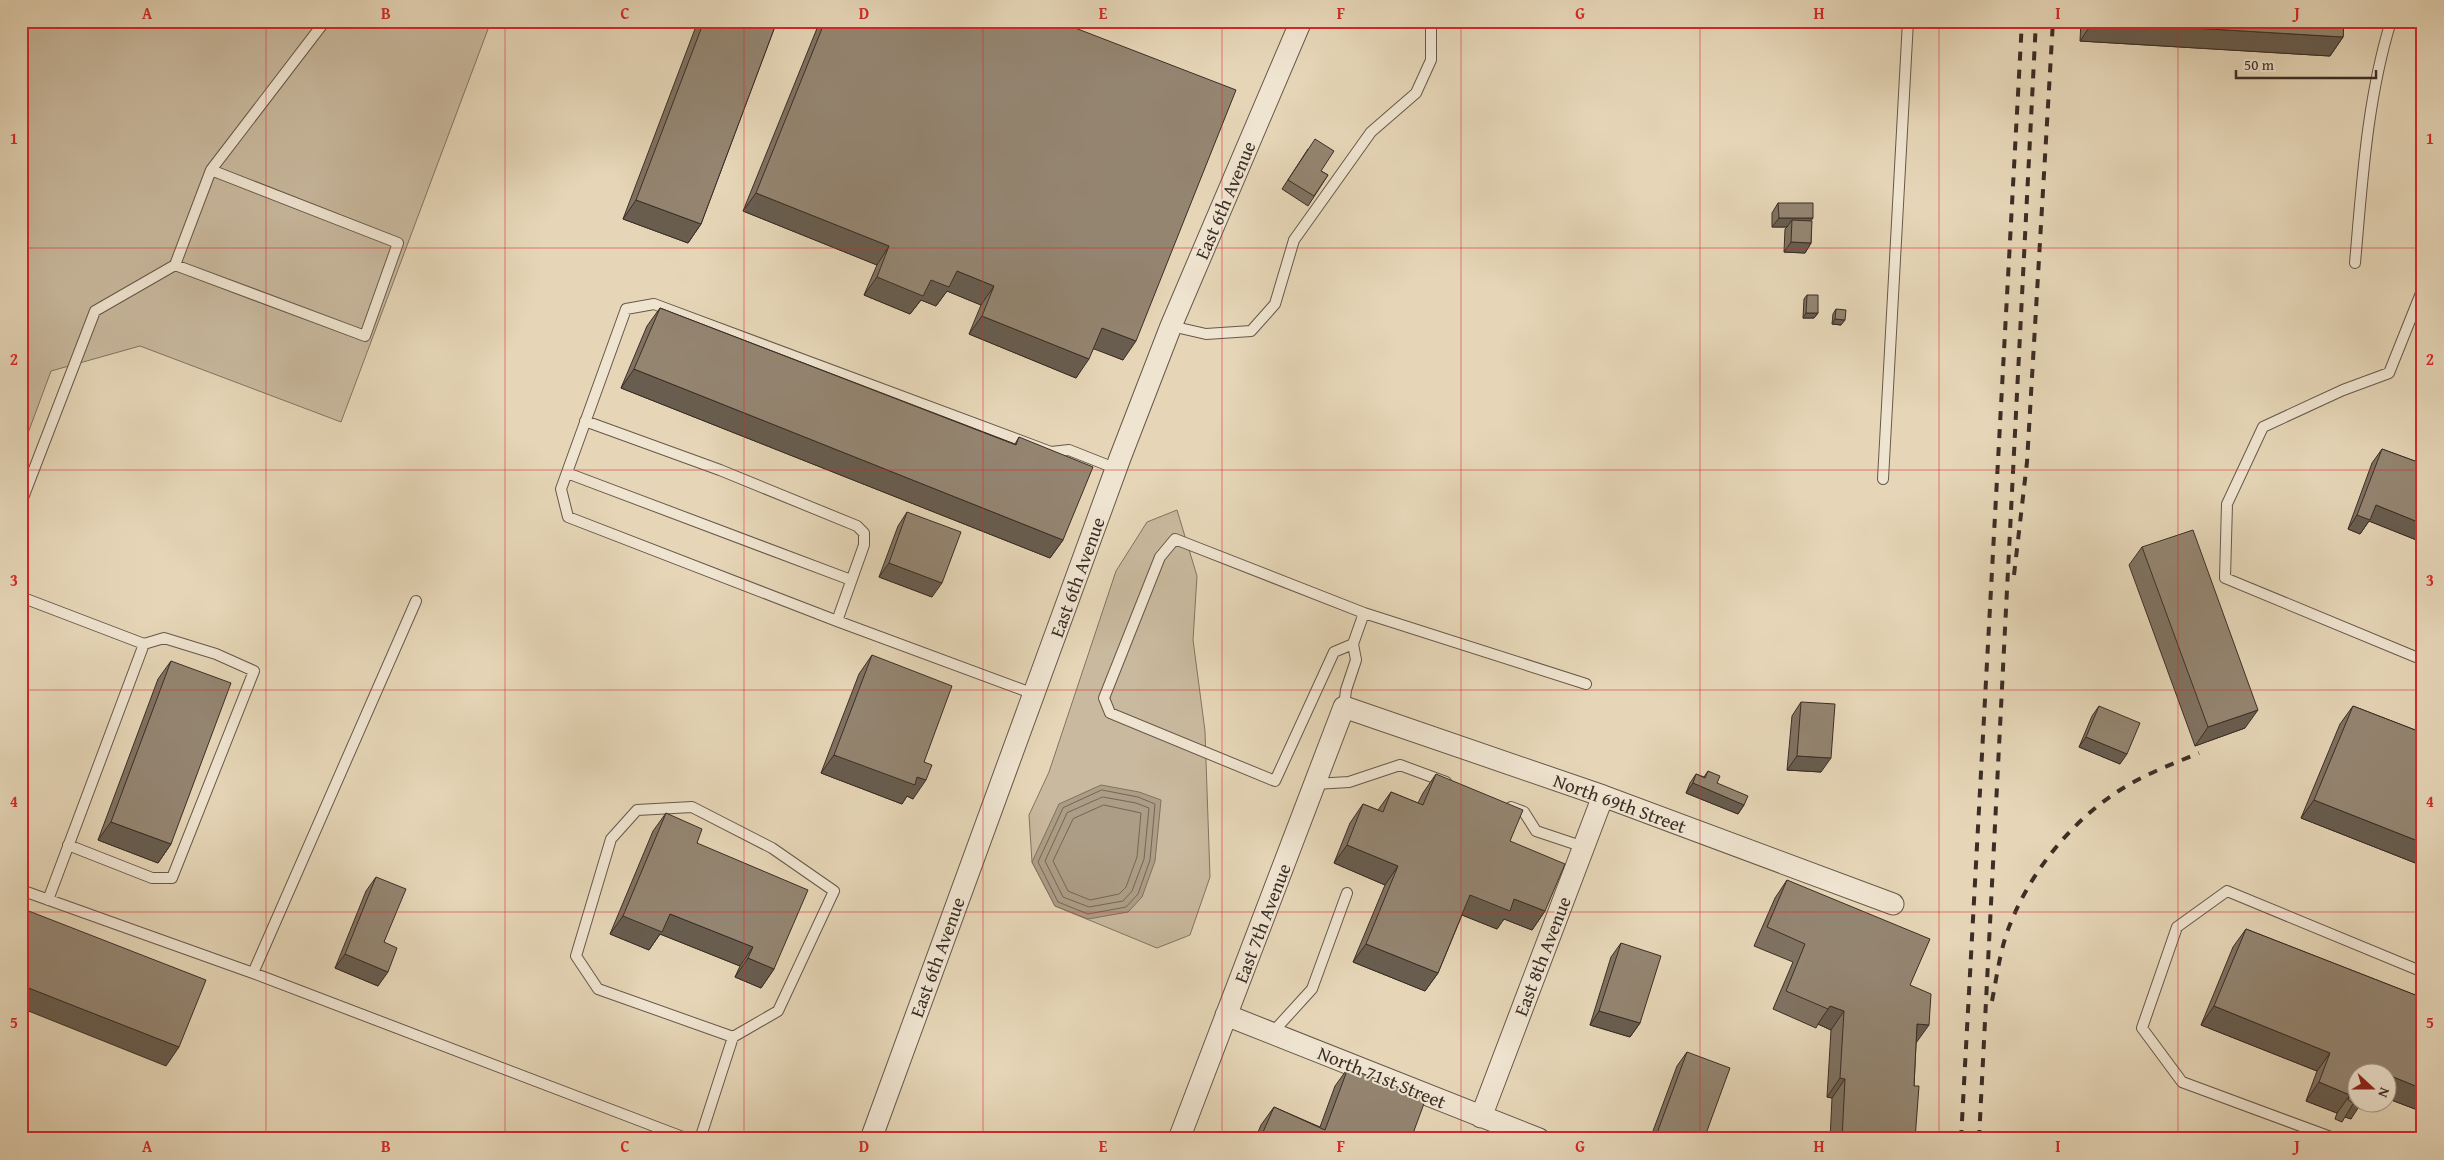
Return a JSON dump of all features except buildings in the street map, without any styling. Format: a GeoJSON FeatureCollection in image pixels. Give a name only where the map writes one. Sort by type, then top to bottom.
{"type":"FeatureCollection","features":[{"type":"Feature","properties":{"kind":"street","name":"East 6th Avenue"},"geometry":{"type":"LineString","coordinates":[[871,1139],[1117,469],[1172,326],[1299,22]]}},
{"type":"Feature","properties":{"kind":"street","name":"East 7th Avenue"},"geometry":{"type":"LineString","coordinates":[[1178,1139],[1344,707]]}},
{"type":"Feature","properties":{"kind":"street","name":"North 69th Street"},"geometry":{"type":"LineString","coordinates":[[1344,707],[1603,796],[1893,904]]}},
{"type":"Feature","properties":{"kind":"street","name":"East 8th Avenue"},"geometry":{"type":"LineString","coordinates":[[1481,1117],[1603,796]]}},
{"type":"Feature","properties":{"kind":"street","name":"North 71st Street"},"geometry":{"type":"LineString","coordinates":[[1226,1015],[1539,1139]]}},
{"type":"Feature","properties":{"kind":"lane"},"geometry":{"type":"LineString","coordinates":[[21,503],[95,312],[175,265],[211,170],[325,21]]}},
{"type":"Feature","properties":{"kind":"lane"},"geometry":{"type":"LineString","coordinates":[[1172,326],[1206,334],[1251,331],[1276,304],[1294,240],[1370,132],[1416,93],[1431,60],[1431,21]]}},
{"type":"Feature","properties":{"kind":"lane"},"geometry":{"type":"LineString","coordinates":[[1883,479],[1908,21]]}},
{"type":"Feature","properties":{"kind":"lane"},"geometry":{"type":"LineString","coordinates":[[2355,263],[2363,167],[2382,49],[2391,21]]}},
{"type":"Feature","properties":{"kind":"lane"},"geometry":{"type":"LineString","coordinates":[[175,265],[365,336],[398,243],[211,170]]}},
{"type":"Feature","properties":{"kind":"lane"},"geometry":{"type":"LineString","coordinates":[[2423,288],[2389,373],[2343,390],[2263,427],[2227,504],[2225,578],[2423,660]]}},
{"type":"Feature","properties":{"kind":"lane"},"geometry":{"type":"LineString","coordinates":[[1034,694],[837,621],[568,517],[561,489],[585,420],[626,309],[654,304],[1051,452],[1069,450],[1117,469]]}},
{"type":"Feature","properties":{"kind":"lane"},"geometry":{"type":"LineString","coordinates":[[585,420],[720,470],[857,526],[864,534],[864,545],[837,621]]}},
{"type":"Feature","properties":{"kind":"lane"},"geometry":{"type":"LineString","coordinates":[[567,473],[851,580]]}},
{"type":"Feature","properties":{"kind":"lane"},"geometry":{"type":"LineString","coordinates":[[1353,644],[1334,652],[1274,781],[1110,713],[1104,698],[1160,557],[1175,539],[1364,613],[1586,684]]}},
{"type":"Feature","properties":{"kind":"lane"},"geometry":{"type":"LineString","coordinates":[[21,597],[144,644],[164,638],[216,654],[254,671],[172,878],[152,878],[68,845]]}},
{"type":"Feature","properties":{"kind":"lane"},"geometry":{"type":"LineString","coordinates":[[252,973],[416,601]]}},
{"type":"Feature","properties":{"kind":"lane"},"geometry":{"type":"LineString","coordinates":[[1344,707],[1346,690],[1356,660],[1353,644],[1364,613]]}},
{"type":"Feature","properties":{"kind":"lane"},"geometry":{"type":"LineString","coordinates":[[48,900],[144,644]]}},
{"type":"Feature","properties":{"kind":"lane"},"geometry":{"type":"LineString","coordinates":[[1315,784],[1349,782],[1400,765],[1453,785]]}},
{"type":"Feature","properties":{"kind":"lane"},"geometry":{"type":"LineString","coordinates":[[1497,802],[1524,812],[1536,831],[1584,847]]}},
{"type":"Feature","properties":{"kind":"lane"},"geometry":{"type":"LineString","coordinates":[[700,1139],[733,1037],[778,1011],[834,892],[772,848],[692,808],[638,810],[610,839],[576,956],[598,989],[733,1037]]}},
{"type":"Feature","properties":{"kind":"lane"},"geometry":{"type":"LineString","coordinates":[[21,890],[252,973],[688,1139]]}},
{"type":"Feature","properties":{"kind":"lane"},"geometry":{"type":"LineString","coordinates":[[2336,1139],[2182,1082],[2142,1028],[2177,927],[2227,891],[2423,972]]}},
{"type":"Feature","properties":{"kind":"lane"},"geometry":{"type":"LineString","coordinates":[[1272,1033],[1312,989],[1347,893]]}},
{"type":"Feature","properties":{"kind":"shaded area"},"geometry":{"type":"Polygon","coordinates":[[[21,21],[491,21],[341,422],[140,346],[51,371],[21,452],[21,21]]]}},
{"type":"Feature","properties":{"kind":"shaded area"},"geometry":{"type":"Polygon","coordinates":[[[1177,510],[1197,576],[1193,640],[1205,731],[1210,877],[1190,935],[1157,948],[1055,906],[1032,862],[1029,815],[1049,772],[1116,571],[1147,522],[1177,510]]]}},
{"type":"Feature","properties":{"kind":"water"},"geometry":{"type":"Polygon","coordinates":[[[1101,785],[1139,792],[1161,800],[1155,861],[1142,897],[1128,912],[1088,919],[1055,906],[1032,862],[1059,804],[1101,785]]]}},
{"type":"Feature","properties":{"kind":"railway"},"geometry":{"type":"LineString","coordinates":[[1961,1139],[2022,21]]}},
{"type":"Feature","properties":{"kind":"railway"},"geometry":{"type":"LineString","coordinates":[[1979,1139],[2036,21]]}},
{"type":"Feature","properties":{"kind":"railway"},"geometry":{"type":"LineString","coordinates":[[2014,575],[2027,462],[2053,21]]}},
{"type":"Feature","properties":{"kind":"railway"},"geometry":{"type":"LineString","coordinates":[[1992,1001],[2001,954],[2017,908],[2027,889],[2065,836],[2114,794],[2145,776],[2199,753]]}}]}
